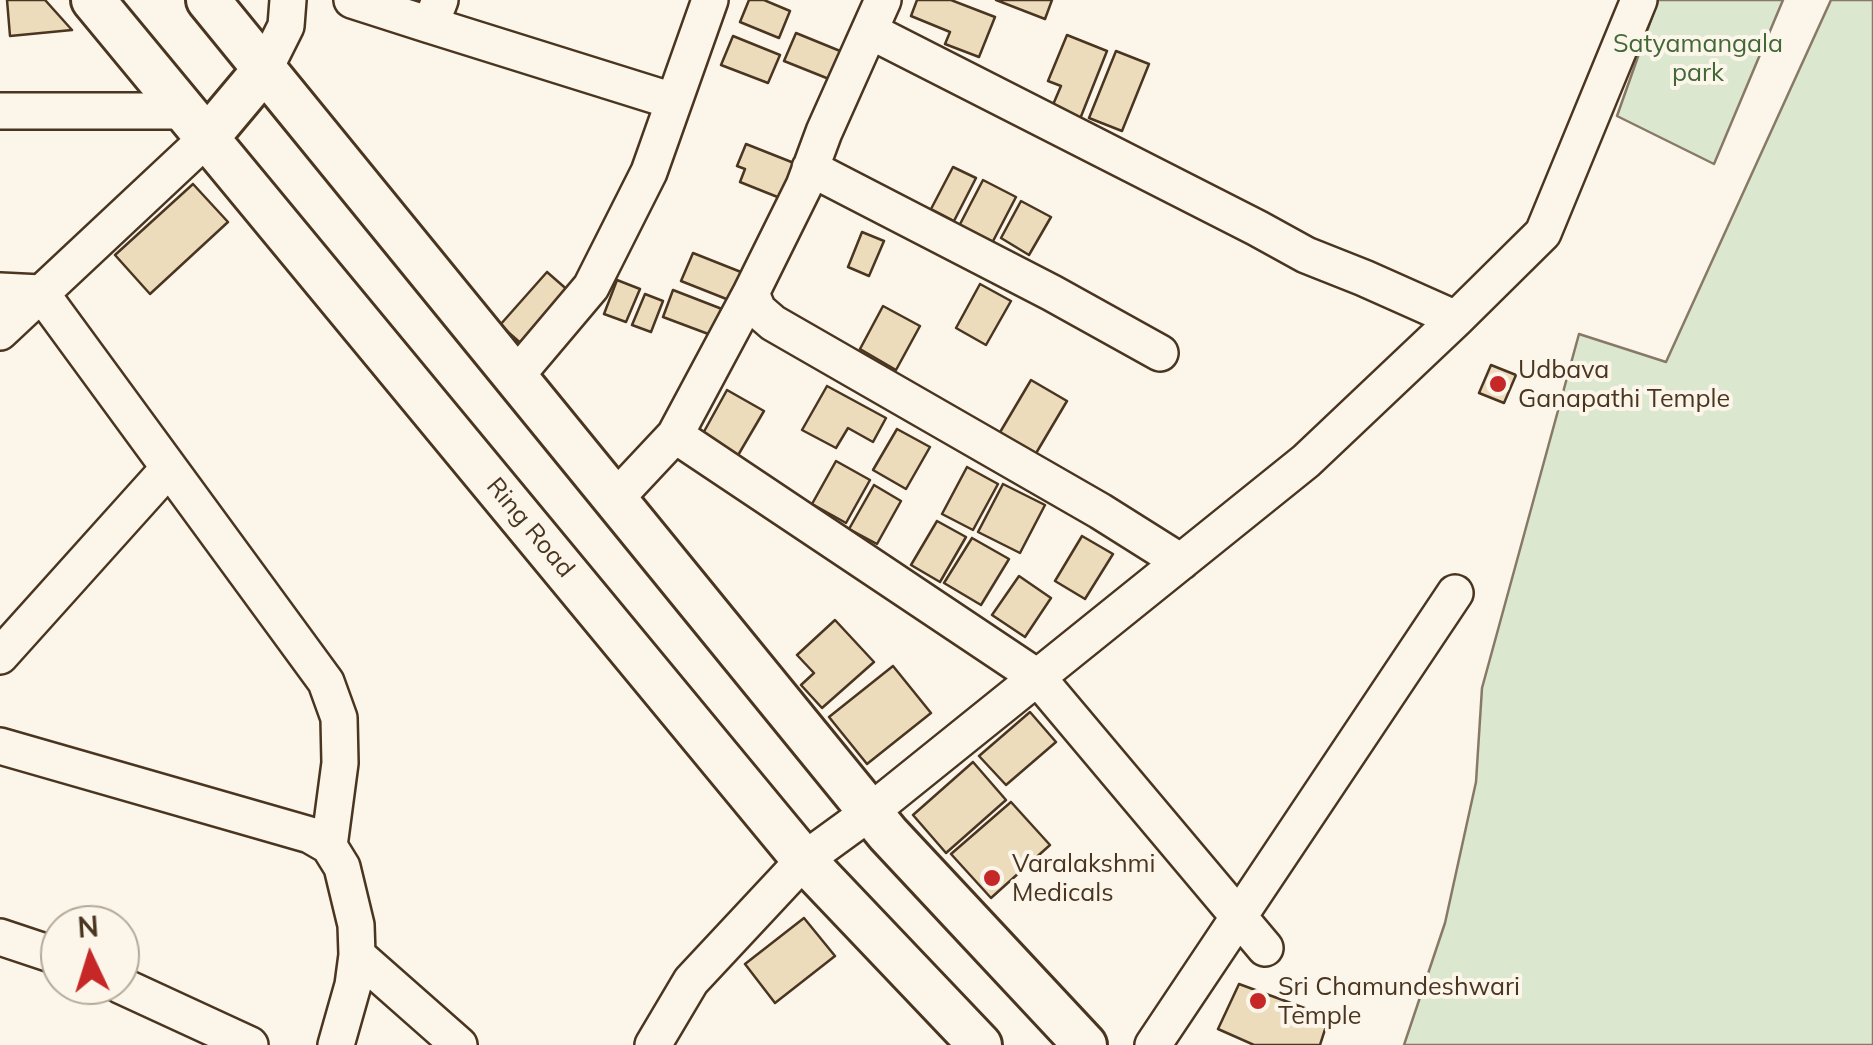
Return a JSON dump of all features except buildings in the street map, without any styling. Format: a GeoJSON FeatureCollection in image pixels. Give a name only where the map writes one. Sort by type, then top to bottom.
{"type":"FeatureCollection","features":[{"type":"Feature","properties":{"kind":"main road","name":"Ring Road"},"geometry":{"type":"LineString","coordinates":[[93,0],[804,860],[980,1045]]}},
{"type":"Feature","properties":{"kind":"main road"},"geometry":{"type":"LineString","coordinates":[[208,0],[888,834],[1085,1045]]}},
{"type":"Feature","properties":{"kind":"main road"},"geometry":{"type":"LineString","coordinates":[[195,124],[264,70]]}},
{"type":"Feature","properties":{"kind":"street"},"geometry":{"type":"LineString","coordinates":[[264,70],[286,26],[288,0]]}},
{"type":"Feature","properties":{"kind":"street"},"geometry":{"type":"LineString","coordinates":[[352,0],[435,12],[673,101]]}},
{"type":"Feature","properties":{"kind":"street"},"geometry":{"type":"LineString","coordinates":[[515,377],[591,287],[648,172],[710,0]]}},
{"type":"Feature","properties":{"kind":"street"},"geometry":{"type":"LineString","coordinates":[[653,1045],[691,981],[804,860],[870,812],[1306,460],[1543,233],[1639,0]]}},
{"type":"Feature","properties":{"kind":"street"},"geometry":{"type":"LineString","coordinates":[[615,499],[676,436],[751,293],[876,15],[1306,256],[1456,319]]}},
{"type":"Feature","properties":{"kind":"street"},"geometry":{"type":"LineString","coordinates":[[0,112],[195,124]]}},
{"type":"Feature","properties":{"kind":"street"},"geometry":{"type":"LineString","coordinates":[[0,332],[41,293],[195,124]]}},
{"type":"Feature","properties":{"kind":"street"},"geometry":{"type":"LineString","coordinates":[[810,168],[1160,353]]}},
{"type":"Feature","properties":{"kind":"street"},"geometry":{"type":"LineString","coordinates":[[0,291],[41,293]]}},
{"type":"Feature","properties":{"kind":"street"},"geometry":{"type":"LineString","coordinates":[[41,293],[326,682],[339,718],[340,733],[340,763],[328,846]]}},
{"type":"Feature","properties":{"kind":"street"},"geometry":{"type":"LineString","coordinates":[[751,293],[758,310],[773,323],[1100,511],[1181,562]]}},
{"type":"Feature","properties":{"kind":"street"},"geometry":{"type":"LineString","coordinates":[[676,436],[1037,678],[1265,948]]}},
{"type":"Feature","properties":{"kind":"street"},"geometry":{"type":"LineString","coordinates":[[0,656],[169,468]]}},
{"type":"Feature","properties":{"kind":"street"},"geometry":{"type":"LineString","coordinates":[[1153,1045],[1456,593]]}},
{"type":"Feature","properties":{"kind":"street"},"geometry":{"type":"LineString","coordinates":[[0,746],[310,835],[328,846],[342,866],[356,925],[357,956],[336,1045]]}},
{"type":"Feature","properties":{"kind":"street"},"geometry":{"type":"LineString","coordinates":[[0,937],[40,950]]}},
{"type":"Feature","properties":{"kind":"street"},"geometry":{"type":"LineString","coordinates":[[357,956],[459,1045]]}},
{"type":"Feature","properties":{"kind":"street"},"geometry":{"type":"LineString","coordinates":[[140,994],[250,1045]]}},
{"type":"Feature","properties":{"kind":"green space","name":"Satyamangala park"},"geometry":{"type":"Polygon","coordinates":[[[1658,0],[1783,0],[1714,164],[1617,116],[1658,0]]]}},
{"type":"Feature","properties":{"kind":"green space"},"geometry":{"type":"Polygon","coordinates":[[[1831,0],[1873,0],[1873,1045],[1404,1045],[1445,923],[1476,782],[1482,688],[1579,334],[1666,362],[1831,0]]]}},
{"type":"Feature","properties":{"kind":"place","name":"Udbava Ganapathi Temple"},"geometry":{"type":"Point","coordinates":[1498,384]}},
{"type":"Feature","properties":{"kind":"place","name":"Varalakshmi Medicals"},"geometry":{"type":"Point","coordinates":[992,878]}},
{"type":"Feature","properties":{"kind":"place","name":"Sri Chamundeshwari Temple"},"geometry":{"type":"Point","coordinates":[1258,1001]}}]}
